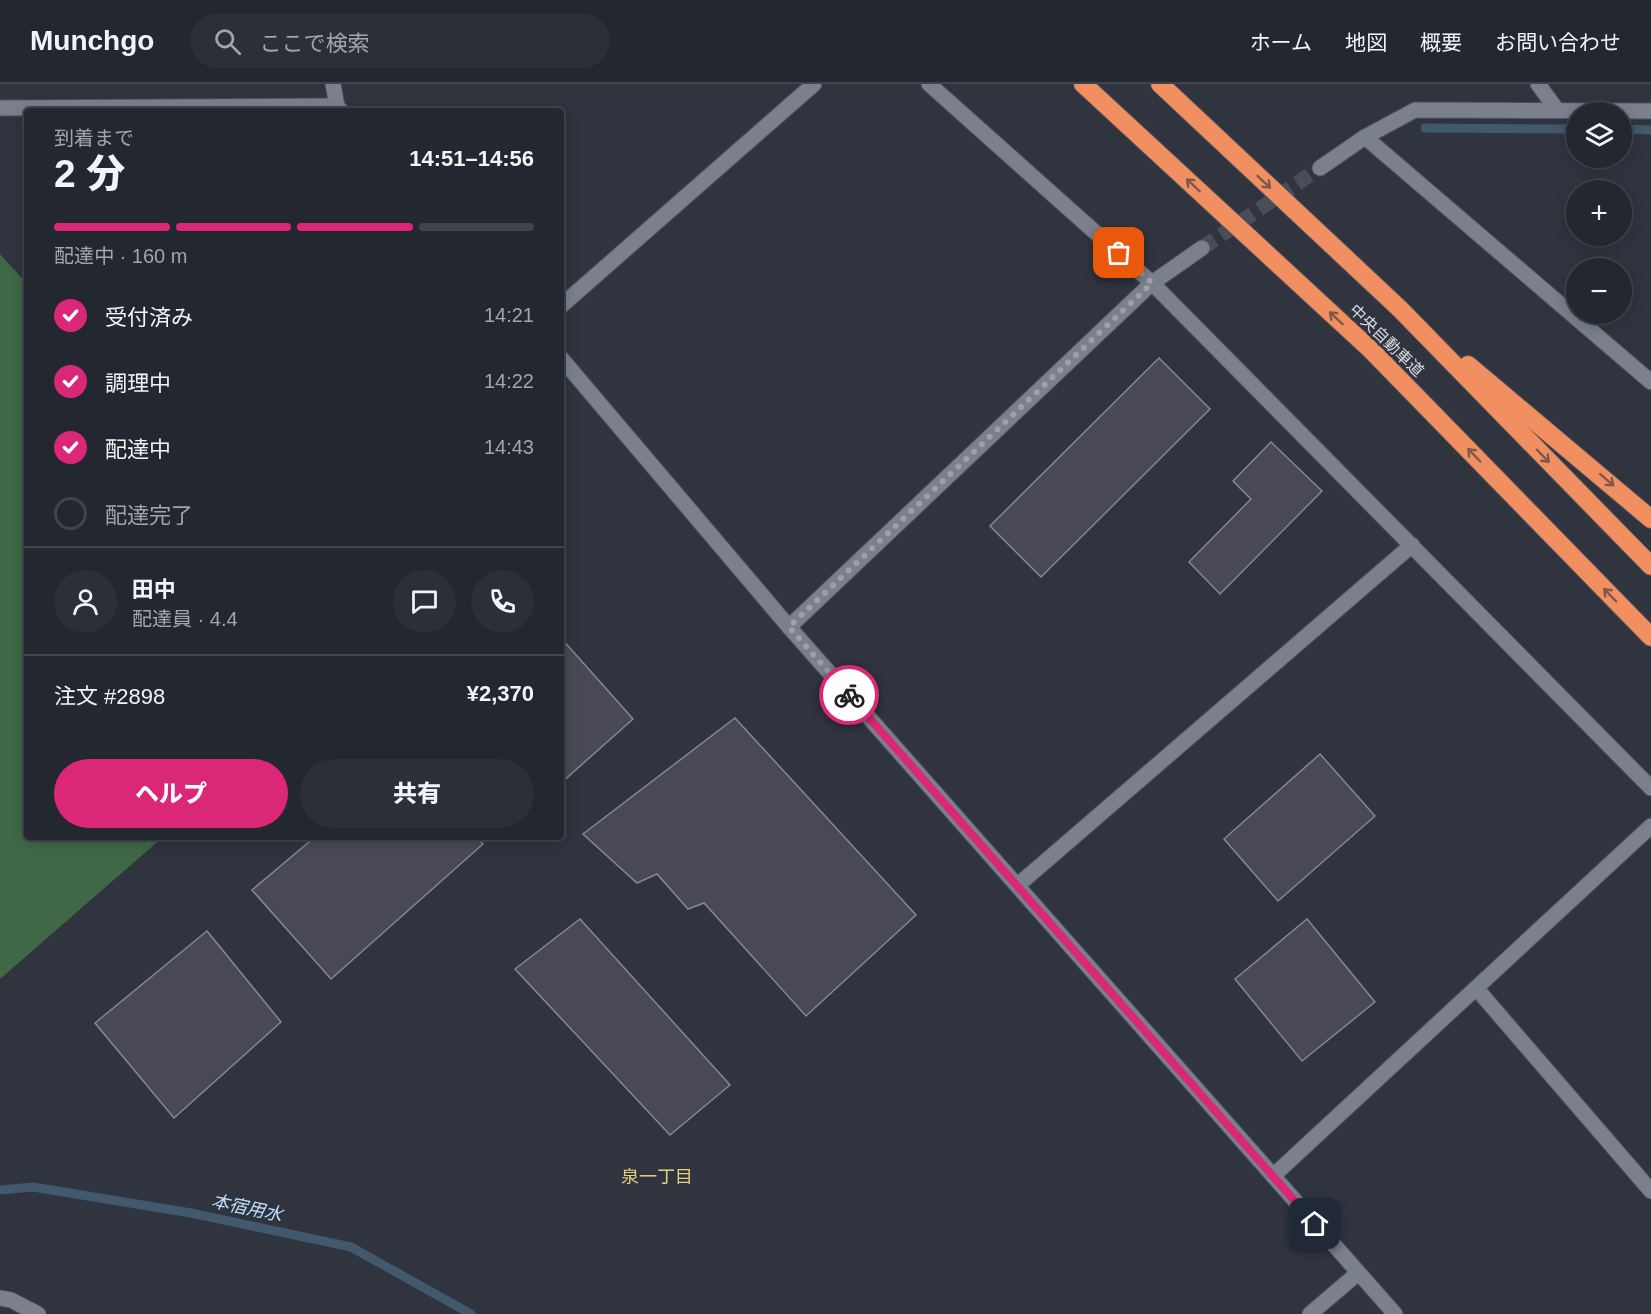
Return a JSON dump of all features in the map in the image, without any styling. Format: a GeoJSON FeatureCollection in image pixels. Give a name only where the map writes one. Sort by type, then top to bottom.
{"type":"FeatureCollection","features":[{"type":"Feature","properties":{"kind":"highway","name":"中央自動車道"},"geometry":{"type":"LineString","coordinates":[[1083,84],[1371,350],[1651,637]]}},
{"type":"Feature","properties":{"kind":"highway","name":"中央自動車道"},"geometry":{"type":"LineString","coordinates":[[1160,84],[1400,309],[1651,566]]}},
{"type":"Feature","properties":{"kind":"highway"},"geometry":{"type":"LineString","coordinates":[[1400,309],[1562,442],[1651,519]]}},
{"type":"Feature","properties":{"kind":"street"},"geometry":{"type":"LineString","coordinates":[[333,84],[339,108]]}},
{"type":"Feature","properties":{"kind":"street"},"geometry":{"type":"LineString","coordinates":[[564,303],[814,84]]}},
{"type":"Feature","properties":{"kind":"street"},"geometry":{"type":"LineString","coordinates":[[929,84],[1152,283],[1651,788]]}},
{"type":"Feature","properties":{"kind":"street"},"geometry":{"type":"LineString","coordinates":[[1538,84],[1557,110]]}},
{"type":"Feature","properties":{"kind":"street"},"geometry":{"type":"LineString","coordinates":[[0,108],[24,108]]}},
{"type":"Feature","properties":{"kind":"street"},"geometry":{"type":"LineString","coordinates":[[1320,168],[1365,137],[1415,110],[1651,111]]}},
{"type":"Feature","properties":{"kind":"street"},"geometry":{"type":"LineString","coordinates":[[1365,137],[1649,376]]}},
{"type":"Feature","properties":{"kind":"street"},"geometry":{"type":"LineString","coordinates":[[789,627],[1152,283],[1202,248]]}},
{"type":"Feature","properties":{"kind":"street"},"geometry":{"type":"LineString","coordinates":[[564,362],[789,627],[1395,1314]]}},
{"type":"Feature","properties":{"kind":"street"},"geometry":{"type":"LineString","coordinates":[[1018,885],[1412,544]]}},
{"type":"Feature","properties":{"kind":"street"},"geometry":{"type":"LineString","coordinates":[[1273,1176],[1651,826]]}},
{"type":"Feature","properties":{"kind":"street"},"geometry":{"type":"LineString","coordinates":[[1476,988],[1651,1191]]}},
{"type":"Feature","properties":{"kind":"street"},"geometry":{"type":"LineString","coordinates":[[1310,1314],[1358,1273]]}},
{"type":"Feature","properties":{"kind":"street"},"geometry":{"type":"LineString","coordinates":[[0,1298],[11,1300],[38,1314]]}},
{"type":"Feature","properties":{"kind":"green space"},"geometry":{"type":"Polygon","coordinates":[[[0,254],[24,281],[24,840],[160,840],[0,979],[0,254]]]}},
{"type":"Feature","properties":{"kind":"building"},"geometry":{"type":"Polygon","coordinates":[[[1159,358],[1210,409],[1041,577],[990,526],[1159,358]]]}},
{"type":"Feature","properties":{"kind":"building"},"geometry":{"type":"Polygon","coordinates":[[[1271,442],[1322,491],[1220,594],[1189,562],[1251,499],[1233,481],[1271,442]]]}},
{"type":"Feature","properties":{"kind":"building"},"geometry":{"type":"Polygon","coordinates":[[[564,641],[633,719],[564,780],[564,641]]]}},
{"type":"Feature","properties":{"kind":"building"},"geometry":{"type":"Polygon","coordinates":[[[735,718],[916,915],[806,1016],[704,903],[688,909],[657,874],[637,883],[583,834],[735,718]]]}},
{"type":"Feature","properties":{"kind":"building"},"geometry":{"type":"Polygon","coordinates":[[[1320,754],[1375,816],[1278,901],[1224,839],[1320,754]]]}},
{"type":"Feature","properties":{"kind":"building"},"geometry":{"type":"Polygon","coordinates":[[[311,840],[479,840],[483,844],[331,979],[252,890],[311,840]]]}},
{"type":"Feature","properties":{"kind":"building"},"geometry":{"type":"Polygon","coordinates":[[[580,919],[730,1085],[670,1135],[515,969],[580,919]]]}},
{"type":"Feature","properties":{"kind":"building"},"geometry":{"type":"Polygon","coordinates":[[[1307,919],[1375,1002],[1302,1061],[1235,979],[1307,919]]]}},
{"type":"Feature","properties":{"kind":"building"},"geometry":{"type":"Polygon","coordinates":[[[207,931],[281,1022],[174,1118],[95,1023],[207,931]]]}},
{"type":"Feature","properties":{"kind":"waterway"},"geometry":{"type":"LineString","coordinates":[[1425,128],[1566,129]]}},
{"type":"Feature","properties":{"kind":"waterway"},"geometry":{"type":"LineString","coordinates":[[1632,129],[1651,130]]}},
{"type":"Feature","properties":{"kind":"waterway","name":"本宿用水"},"geometry":{"type":"LineString","coordinates":[[0,1190],[33,1187],[191,1213],[351,1247],[471,1314]]}},
{"type":"Feature","properties":{"kind":"tunnel"},"geometry":{"type":"LineString","coordinates":[[1202,248],[1320,168]]}},
{"type":"Feature","properties":{"kind":"way so far"},"geometry":{"type":"LineString","coordinates":[[849,695],[789,627],[1152,283],[1119,253]]}},
{"type":"Feature","properties":{"kind":"district","name":"泉一丁目"},"geometry":{"type":"Point","coordinates":[657,1177]}},
{"type":"Feature","properties":{"kind":"route"},"geometry":{"type":"LineString","coordinates":[[849,695],[1315,1224]]}}]}
